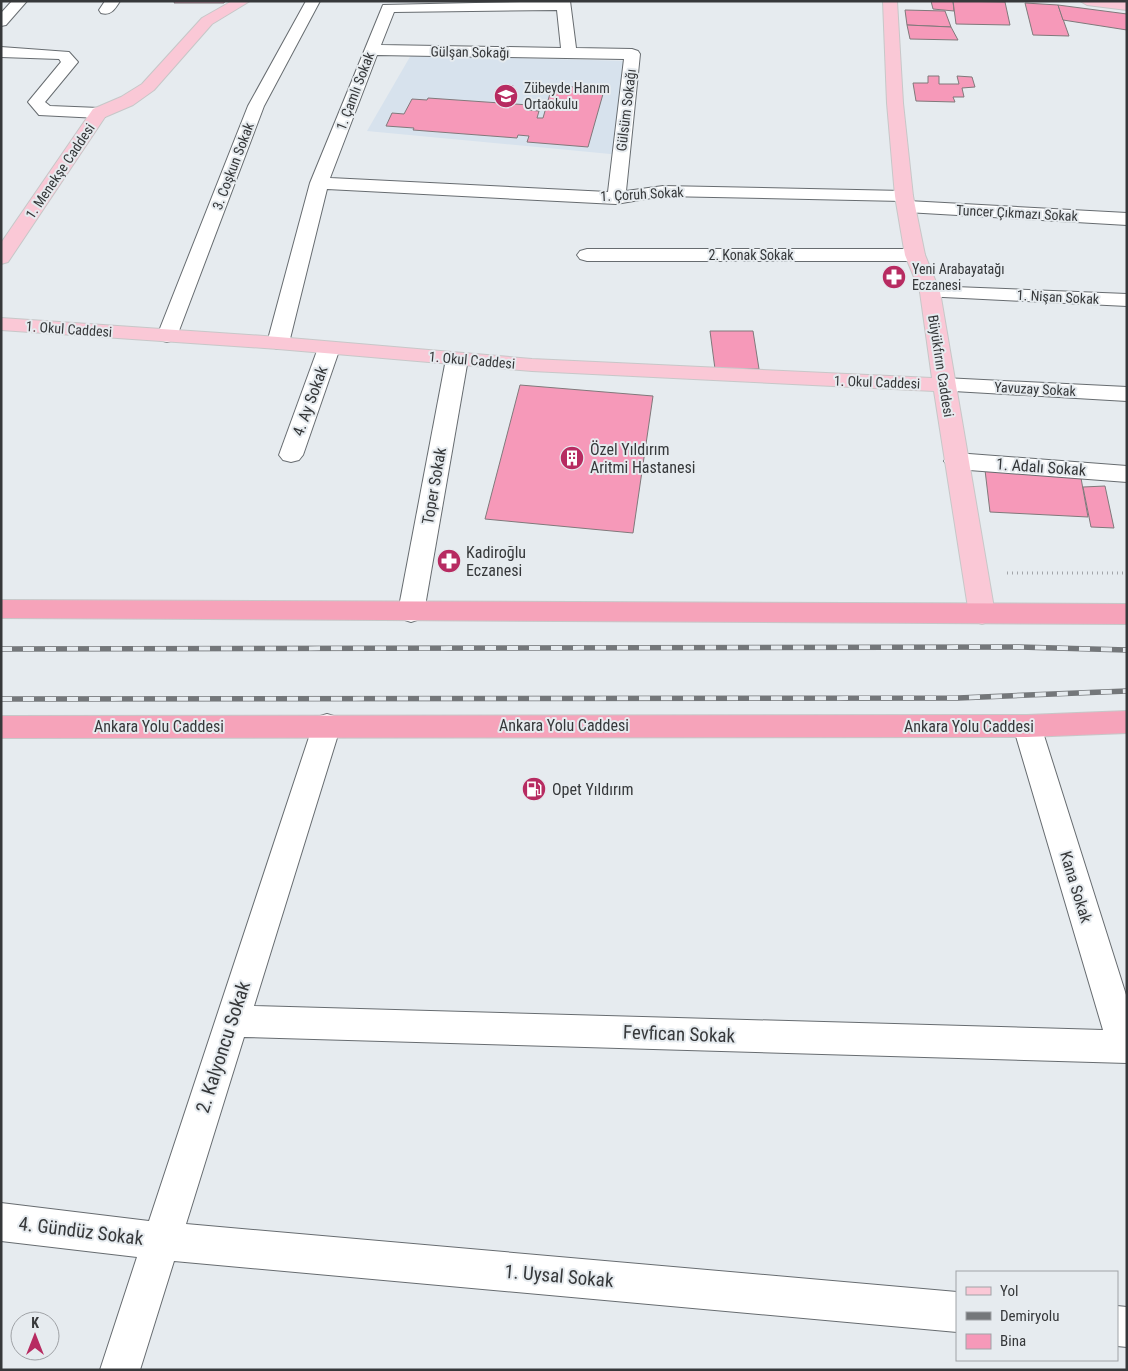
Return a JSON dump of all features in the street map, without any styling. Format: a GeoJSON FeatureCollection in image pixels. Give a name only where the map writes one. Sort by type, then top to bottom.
{"type":"FeatureCollection","features":[{"type":"Feature","properties":{"kind":"highway"},"geometry":{"type":"LineString","coordinates":[[1,609],[1127,614]]}},
{"type":"Feature","properties":{"kind":"highway","name":"Ankara Yolu Caddesi"},"geometry":{"type":"LineString","coordinates":[[1,726],[1027,726],[1127,722]]}},
{"type":"Feature","properties":{"kind":"main road","name":"1. Menekşe Caddesi"},"geometry":{"type":"LineString","coordinates":[[1,258],[99,114],[127,101],[148,87],[207,21],[243,1]]}},
{"type":"Feature","properties":{"kind":"main road","name":"Büyükfırın Caddesi"},"geometry":{"type":"LineString","coordinates":[[890,1],[895,103],[905,201],[915,255],[930,292],[982,614]]}},
{"type":"Feature","properties":{"kind":"main road"},"geometry":{"type":"LineString","coordinates":[[1087,1],[1127,6]]}},
{"type":"Feature","properties":{"kind":"main road","name":"1. Okul Caddesi"},"geometry":{"type":"LineString","coordinates":[[1,324],[329,348],[532,366],[944,385]]}},
{"type":"Feature","properties":{"kind":"street"},"geometry":{"type":"LineString","coordinates":[[1,22],[20,1]]}},
{"type":"Feature","properties":{"kind":"street","name":"3. Coşkun Sokak"},"geometry":{"type":"LineString","coordinates":[[167,336],[256,106],[312,1]]}},
{"type":"Feature","properties":{"kind":"street"},"geometry":{"type":"LineString","coordinates":[[563,3],[569,54]]}},
{"type":"Feature","properties":{"kind":"street","name":"1. Çamlı Sokak"},"geometry":{"type":"LineString","coordinates":[[278,344],[319,183],[388,8],[424,4],[563,3]]}},
{"type":"Feature","properties":{"kind":"street","name":"Gülşan Sokağı"},"geometry":{"type":"LineString","coordinates":[[372,50],[569,54]]}},
{"type":"Feature","properties":{"kind":"street"},"geometry":{"type":"LineString","coordinates":[[1,52],[63,55],[70,62],[36,102],[44,111],[99,114]]}},
{"type":"Feature","properties":{"kind":"street","name":"Gülsüm Sokağı"},"geometry":{"type":"LineString","coordinates":[[569,54],[632,54],[616,198]]}},
{"type":"Feature","properties":{"kind":"street","name":"1. Çoruh Sokak"},"geometry":{"type":"LineString","coordinates":[[319,183],[616,198],[663,191],[905,201]]}},
{"type":"Feature","properties":{"kind":"street","name":"Tuncer Çıkmazı Sokak"},"geometry":{"type":"LineString","coordinates":[[905,201],[1127,219]]}},
{"type":"Feature","properties":{"kind":"street","name":"2. Konak Sokak"},"geometry":{"type":"LineString","coordinates":[[587,255],[915,255]]}},
{"type":"Feature","properties":{"kind":"street","name":"1. Nişan Sokak"},"geometry":{"type":"LineString","coordinates":[[930,292],[1127,300]]}},
{"type":"Feature","properties":{"kind":"street","name":"4. Ay Sokak"},"geometry":{"type":"LineString","coordinates":[[291,455],[329,348]]}},
{"type":"Feature","properties":{"kind":"street","name":"Toper Sokak"},"geometry":{"type":"LineString","coordinates":[[411,612],[457,359]]}},
{"type":"Feature","properties":{"kind":"street","name":"Yavuzay Sokak"},"geometry":{"type":"LineString","coordinates":[[944,385],[1127,394]]}},
{"type":"Feature","properties":{"kind":"street","name":"1. Adalı Sokak"},"geometry":{"type":"LineString","coordinates":[[956,461],[1127,474]]}},
{"type":"Feature","properties":{"kind":"street","name":"2. Kalyoncu Sokak"},"geometry":{"type":"LineString","coordinates":[[120,1370],[327,725]]}},
{"type":"Feature","properties":{"kind":"street","name":"Kana Sokak"},"geometry":{"type":"LineString","coordinates":[[1027,726],[1126,1047]]}},
{"type":"Feature","properties":{"kind":"street","name":"Fevfican Sokak"},"geometry":{"type":"LineString","coordinates":[[231,1021],[1126,1047]]}},
{"type":"Feature","properties":{"kind":"street","name":"4. Gündüz Sokak"},"geometry":{"type":"LineString","coordinates":[[1,1222],[161,1241]]}},
{"type":"Feature","properties":{"kind":"street","name":"1. Uysal Sokak"},"geometry":{"type":"LineString","coordinates":[[161,1241],[956,1312]]}},
{"type":"Feature","properties":{"kind":"path"},"geometry":{"type":"LineString","coordinates":[[976,574],[1079,572],[1127,574]]}},
{"type":"Feature","properties":{"kind":"shaded area","name":"Zübeyde Hanım Ortaokulu"},"geometry":{"type":"Polygon","coordinates":[[[411,55],[626,61],[621,155],[367,131],[411,55]]]}},
{"type":"Feature","properties":{"kind":"building"},"geometry":{"type":"Polygon","coordinates":[[[175,1],[225,1],[224,3],[174,3],[175,1]]]}},
{"type":"Feature","properties":{"kind":"building"},"geometry":{"type":"Polygon","coordinates":[[[931,1],[953,1],[954,11],[933,9],[931,1]]]}},
{"type":"Feature","properties":{"kind":"building"},"geometry":{"type":"Polygon","coordinates":[[[953,1],[1005,2],[1010,25],[956,24],[953,1]]]}},
{"type":"Feature","properties":{"kind":"building"},"geometry":{"type":"Polygon","coordinates":[[[1025,3],[1058,5],[1069,36],[1033,35],[1025,3]]]}},
{"type":"Feature","properties":{"kind":"building"},"geometry":{"type":"Polygon","coordinates":[[[1058,5],[1127,14],[1127,30],[1063,20],[1058,5]]]}},
{"type":"Feature","properties":{"kind":"building"},"geometry":{"type":"Polygon","coordinates":[[[905,10],[945,11],[951,27],[907,25],[905,10]]]}},
{"type":"Feature","properties":{"kind":"building"},"geometry":{"type":"Polygon","coordinates":[[[907,25],[951,27],[958,40],[910,39],[907,25]]]}},
{"type":"Feature","properties":{"kind":"building"},"geometry":{"type":"Polygon","coordinates":[[[928,76],[939,76],[939,84],[959,84],[957,76],[972,77],[975,87],[962,88],[964,97],[953,97],[955,102],[916,101],[913,83],[928,83],[928,76]]]}},
{"type":"Feature","properties":{"kind":"building"},"geometry":{"type":"Polygon","coordinates":[[[557,86],[592,88],[590,93],[603,94],[588,147],[527,142],[529,136],[518,135],[517,138],[413,130],[414,128],[386,126],[392,113],[404,114],[412,99],[427,100],[428,98],[529,105],[527,110],[539,111],[537,118],[543,118],[551,90],[555,90],[557,86]]]}},
{"type":"Feature","properties":{"kind":"building"},"geometry":{"type":"Polygon","coordinates":[[[710,331],[753,331],[759,369],[715,369],[710,331]]]}},
{"type":"Feature","properties":{"kind":"building","name":"Özel Yıldırım Aritmi Hastanesi"},"geometry":{"type":"Polygon","coordinates":[[[520,385],[653,396],[633,533],[485,519],[520,385]]]}},
{"type":"Feature","properties":{"kind":"building"},"geometry":{"type":"Polygon","coordinates":[[[985,470],[1081,478],[1088,517],[990,512],[985,470]]]}},
{"type":"Feature","properties":{"kind":"building"},"geometry":{"type":"Polygon","coordinates":[[[1105,486],[1114,528],[1091,527],[1083,487],[1105,486]]]}},
{"type":"Feature","properties":{"kind":"railway"},"geometry":{"type":"LineString","coordinates":[[1,649],[1019,647],[1127,650]]}},
{"type":"Feature","properties":{"kind":"railway"},"geometry":{"type":"LineString","coordinates":[[1,699],[958,698],[1127,691]]}},
{"type":"Feature","properties":{"kind":"place","name":"Zübeyde Hanım Ortaokulu"},"geometry":{"type":"Point","coordinates":[506,96]}},
{"type":"Feature","properties":{"kind":"place","name":"Yeni Arabayatağı Eczanesi"},"geometry":{"type":"Point","coordinates":[894,277]}},
{"type":"Feature","properties":{"kind":"place","name":"Özel Yıldırım Aritmi Hastanesi"},"geometry":{"type":"Point","coordinates":[572,458]}},
{"type":"Feature","properties":{"kind":"place","name":"Kadiroğlu Eczanesi"},"geometry":{"type":"Point","coordinates":[449,561]}},
{"type":"Feature","properties":{"kind":"place","name":"Opet Yıldırım"},"geometry":{"type":"Point","coordinates":[534,789]}}]}
